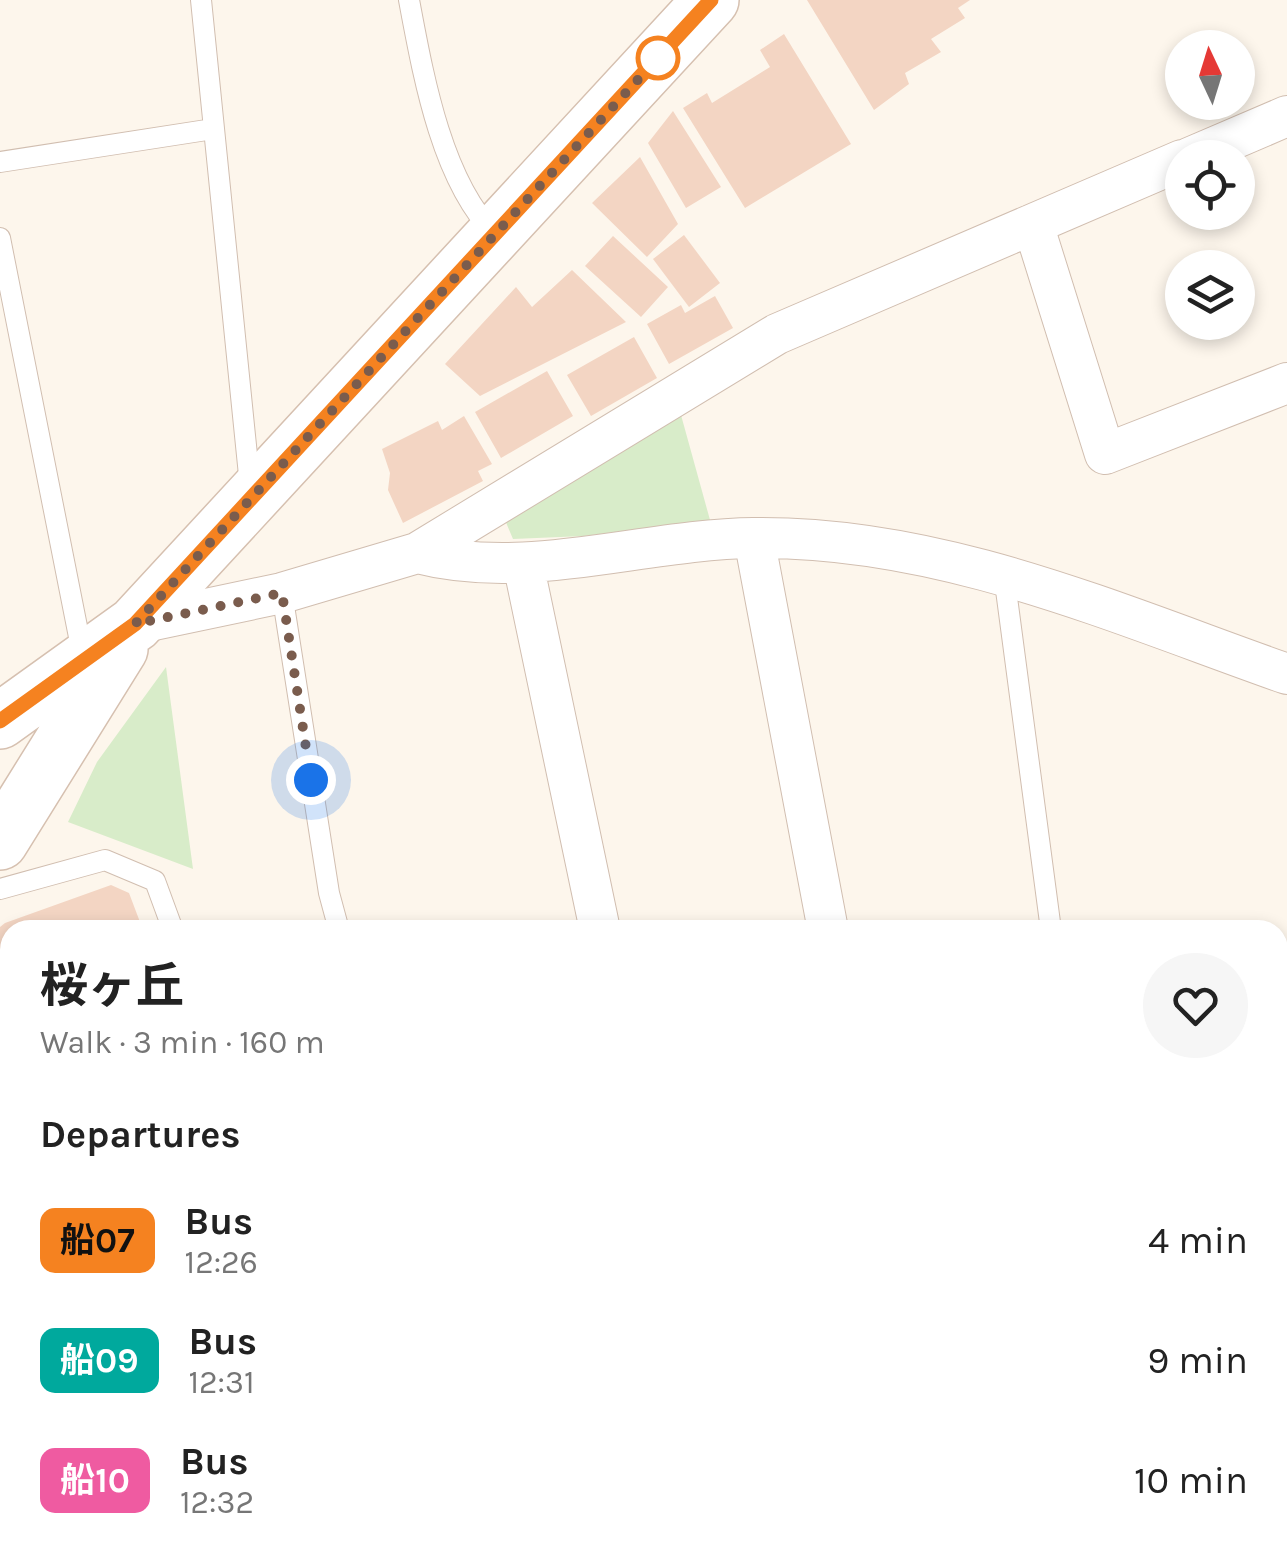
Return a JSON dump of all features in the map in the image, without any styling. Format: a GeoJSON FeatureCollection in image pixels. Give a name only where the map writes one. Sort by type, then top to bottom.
{"type":"FeatureCollection","features":[{"type":"Feature","properties":{"kind":"main road"},"geometry":{"type":"LineString","coordinates":[[0,721],[135,624],[711,0]]}},
{"type":"Feature","properties":{"kind":"main road"},"geometry":{"type":"LineString","coordinates":[[0,842],[135,624]]}},
{"type":"Feature","properties":{"kind":"street"},"geometry":{"type":"LineString","coordinates":[[1231,140],[1287,116]]}},
{"type":"Feature","properties":{"kind":"street"},"geometry":{"type":"LineString","coordinates":[[135,624],[282,593],[417,553],[777,334],[1165,168]]}},
{"type":"Feature","properties":{"kind":"street"},"geometry":{"type":"LineString","coordinates":[[1034,224],[1105,454],[1287,383]]}},
{"type":"Feature","properties":{"kind":"street"},"geometry":{"type":"LineString","coordinates":[[417,553],[461,564],[523,563],[754,538],[893,548],[1004,573],[1287,674]]}},
{"type":"Feature","properties":{"kind":"street"},"geometry":{"type":"LineString","coordinates":[[754,538],[826,920]]}},
{"type":"Feature","properties":{"kind":"street"},"geometry":{"type":"LineString","coordinates":[[523,563],[598,920]]}},
{"type":"Feature","properties":{"kind":"lane"},"geometry":{"type":"LineString","coordinates":[[201,0],[252,497]]}},
{"type":"Feature","properties":{"kind":"lane"},"geometry":{"type":"LineString","coordinates":[[409,0],[421,65],[460,185],[471,210],[497,236]]}},
{"type":"Feature","properties":{"kind":"lane"},"geometry":{"type":"LineString","coordinates":[[0,162],[213,129]]}},
{"type":"Feature","properties":{"kind":"lane"},"geometry":{"type":"LineString","coordinates":[[0,238],[84,664]]}},
{"type":"Feature","properties":{"kind":"lane"},"geometry":{"type":"LineString","coordinates":[[1004,573],[1050,920]]}},
{"type":"Feature","properties":{"kind":"lane"},"geometry":{"type":"LineString","coordinates":[[282,593],[328,893],[336,920]]}},
{"type":"Feature","properties":{"kind":"lane"},"geometry":{"type":"LineString","coordinates":[[0,889],[104,860],[156,881],[170,920]]}},
{"type":"Feature","properties":{"kind":"green space"},"geometry":{"type":"Polygon","coordinates":[[[681,415],[710,520],[584,536],[513,539],[505,520],[681,415]]]}},
{"type":"Feature","properties":{"kind":"green space"},"geometry":{"type":"Polygon","coordinates":[[[166,667],[193,869],[68,822],[97,762],[166,667]]]}},
{"type":"Feature","properties":{"kind":"building"},"geometry":{"type":"Polygon","coordinates":[[[807,0],[970,0],[958,8],[965,18],[931,39],[941,52],[905,73],[909,84],[874,110],[807,0]]]}},
{"type":"Feature","properties":{"kind":"building"},"geometry":{"type":"Polygon","coordinates":[[[784,34],[851,144],[745,208],[683,108],[707,93],[712,103],[770,67],[760,50],[784,34]]]}},
{"type":"Feature","properties":{"kind":"building"},"geometry":{"type":"Polygon","coordinates":[[[673,111],[721,187],[686,208],[648,143],[673,111]]]}},
{"type":"Feature","properties":{"kind":"building"},"geometry":{"type":"Polygon","coordinates":[[[640,157],[678,224],[647,257],[592,203],[640,157]]]}},
{"type":"Feature","properties":{"kind":"building"},"geometry":{"type":"Polygon","coordinates":[[[684,235],[720,283],[689,307],[653,259],[684,235]]]}},
{"type":"Feature","properties":{"kind":"building"},"geometry":{"type":"Polygon","coordinates":[[[613,236],[668,287],[641,317],[585,266],[613,236]]]}},
{"type":"Feature","properties":{"kind":"building"},"geometry":{"type":"Polygon","coordinates":[[[572,270],[626,322],[480,396],[445,364],[516,287],[532,307],[572,270]]]}},
{"type":"Feature","properties":{"kind":"building"},"geometry":{"type":"Polygon","coordinates":[[[715,296],[733,328],[669,364],[647,324],[681,305],[685,313],[715,296]]]}},
{"type":"Feature","properties":{"kind":"building"},"geometry":{"type":"Polygon","coordinates":[[[634,337],[657,378],[591,416],[567,375],[634,337]]]}},
{"type":"Feature","properties":{"kind":"building"},"geometry":{"type":"Polygon","coordinates":[[[547,371],[573,416],[501,458],[475,412],[547,371]]]}},
{"type":"Feature","properties":{"kind":"building"},"geometry":{"type":"Polygon","coordinates":[[[464,416],[492,464],[478,471],[483,481],[403,523],[388,490],[390,473],[382,449],[438,421],[442,430],[464,416]]]}},
{"type":"Feature","properties":{"kind":"building"},"geometry":{"type":"Polygon","coordinates":[[[111,885],[129,893],[139,920],[13,920],[111,885]]]}},
{"type":"Feature","properties":{"kind":"bus line","name":"船07"},"geometry":{"type":"LineString","coordinates":[[0,721],[135,624],[711,0]]}},
{"type":"Feature","properties":{"kind":"route"},"geometry":{"type":"LineString","coordinates":[[311,780],[282,593],[135,624],[658,58]]}}]}
